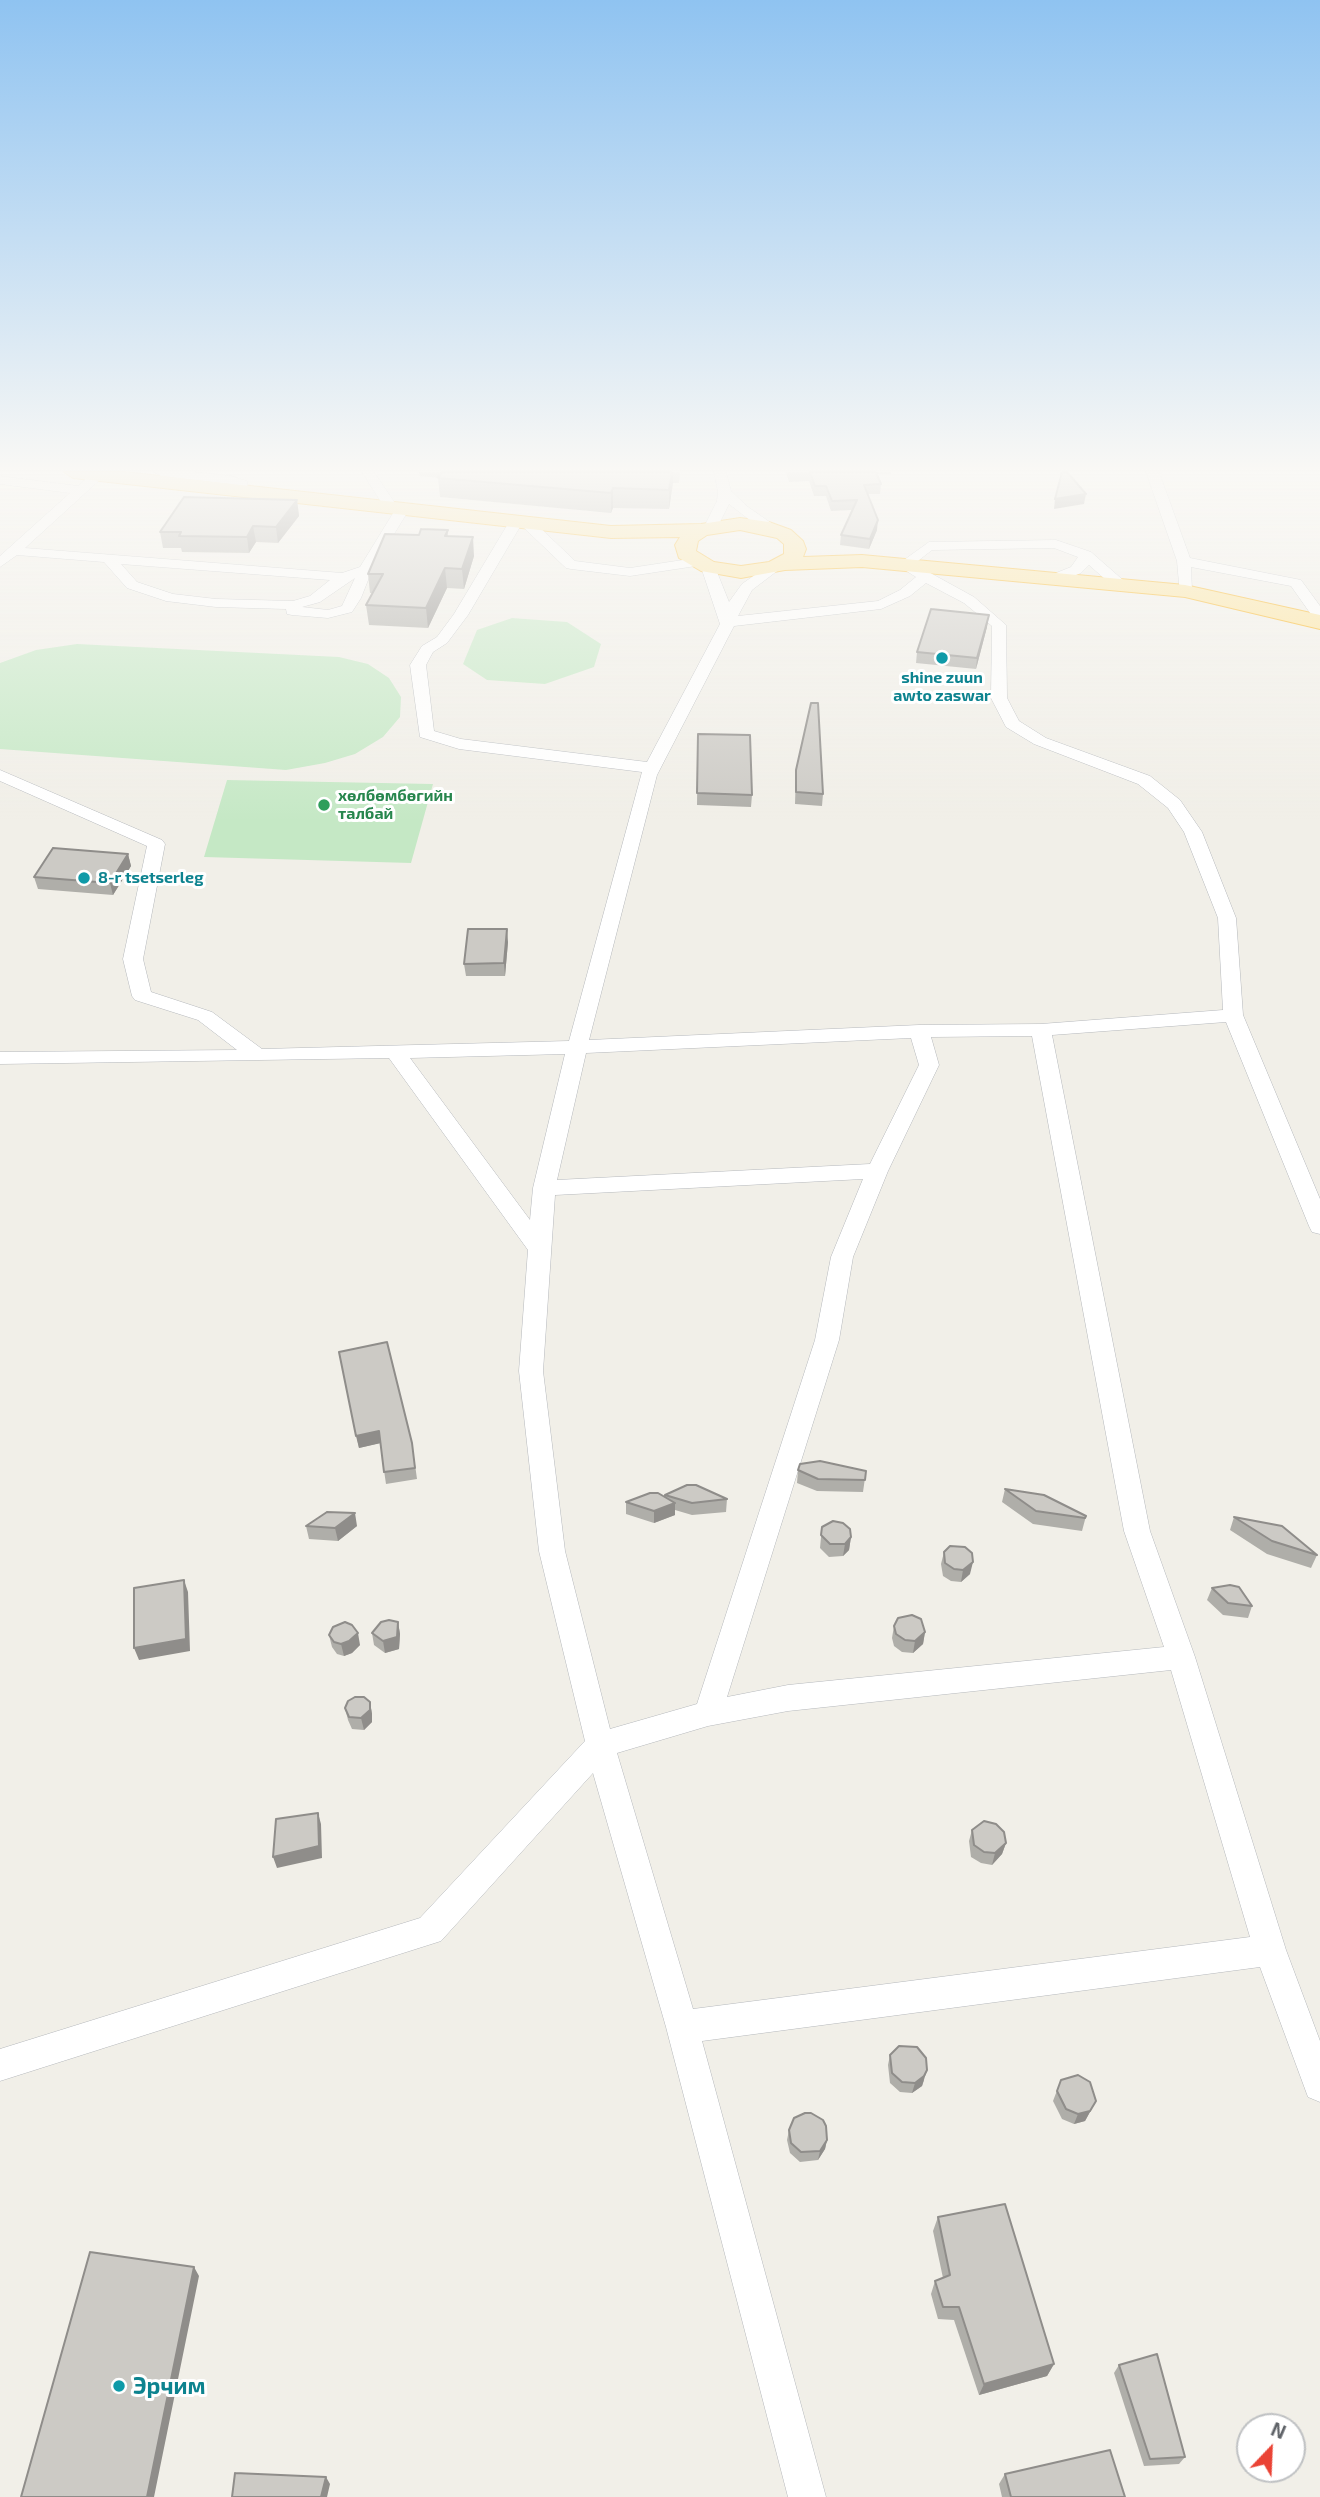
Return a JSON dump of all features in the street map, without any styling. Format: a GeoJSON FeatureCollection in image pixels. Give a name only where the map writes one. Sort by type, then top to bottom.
{"type":"FeatureCollection","features":[{"type":"Feature","properties":{"kind":"highway"},"geometry":{"type":"LineString","coordinates":[[1162,589],[1185,591],[1320,620]]}},
{"type":"Feature","properties":{"kind":"street"},"geometry":{"type":"LineString","coordinates":[[143,589],[171,598],[265,606],[311,614],[347,609],[358,589]]}},
{"type":"Feature","properties":{"kind":"street"},"geometry":{"type":"LineString","coordinates":[[265,606],[294,605],[315,599],[328,589]]}},
{"type":"Feature","properties":{"kind":"street"},"geometry":{"type":"LineString","coordinates":[[478,589],[442,640],[427,649],[418,665],[426,734],[459,744],[652,768]]}},
{"type":"Feature","properties":{"kind":"street"},"geometry":{"type":"LineString","coordinates":[[714,589],[721,600],[726,622]]}},
{"type":"Feature","properties":{"kind":"street"},"geometry":{"type":"LineString","coordinates":[[746,589],[726,622],[722,636],[652,768],[577,1047],[544,1188],[531,1371],[552,1551],[600,1745],[682,2027],[807,2497]]}},
{"type":"Feature","properties":{"kind":"street"},"geometry":{"type":"LineString","coordinates":[[726,622],[881,605],[911,589]]}},
{"type":"Feature","properties":{"kind":"street"},"geometry":{"type":"LineString","coordinates":[[948,589],[969,600],[999,625],[999,698],[1012,724],[1040,741],[1144,780],[1174,804],[1193,832],[1227,918],[1233,1015],[1320,1226]]}},
{"type":"Feature","properties":{"kind":"street"},"geometry":{"type":"LineString","coordinates":[[1300,589],[1320,620]]}},
{"type":"Feature","properties":{"kind":"street"},"geometry":{"type":"LineString","coordinates":[[0,775],[156,844],[133,958],[142,996],[205,1016],[257,1055]]}},
{"type":"Feature","properties":{"kind":"street"},"geometry":{"type":"LineString","coordinates":[[0,1058],[577,1047],[919,1031],[1041,1030],[1233,1015]]}},
{"type":"Feature","properties":{"kind":"street"},"geometry":{"type":"LineString","coordinates":[[1041,1030],[1137,1531],[1181,1657],[1270,1950],[1320,2085]]}},
{"type":"Feature","properties":{"kind":"street"},"geometry":{"type":"LineString","coordinates":[[708,1713],[827,1339],[842,1256],[877,1171],[929,1065],[919,1031]]}},
{"type":"Feature","properties":{"kind":"street"},"geometry":{"type":"LineString","coordinates":[[396,1052],[538,1247]]}},
{"type":"Feature","properties":{"kind":"street"},"geometry":{"type":"LineString","coordinates":[[544,1188],[877,1171]]}},
{"type":"Feature","properties":{"kind":"street"},"geometry":{"type":"LineString","coordinates":[[0,2065],[430,1930],[600,1745],[708,1713],[788,1698],[1181,1657]]}},
{"type":"Feature","properties":{"kind":"street"},"geometry":{"type":"LineString","coordinates":[[682,2027],[1270,1950]]}},
{"type":"Feature","properties":{"kind":"green space"},"geometry":{"type":"Polygon","coordinates":[[[512,618],[567,622],[601,644],[594,667],[545,684],[487,680],[463,664],[477,630],[512,618]]]}},
{"type":"Feature","properties":{"kind":"green space"},"geometry":{"type":"Polygon","coordinates":[[[77,644],[339,657],[368,664],[389,678],[401,697],[400,717],[383,737],[355,754],[286,770],[0,749],[0,663],[36,650],[77,644]]]}},
{"type":"Feature","properties":{"kind":"green space","name":"хөлбөмбөгийн талбай"},"geometry":{"type":"Polygon","coordinates":[[[227,780],[433,784],[411,863],[204,857],[227,780]]]}},
{"type":"Feature","properties":{"kind":"building"},"geometry":{"type":"Polygon","coordinates":[[[375,589],[435,589],[426,608],[366,605],[375,589]]]}},
{"type":"Feature","properties":{"kind":"building"},"geometry":{"type":"Polygon","coordinates":[[[931,609],[989,615],[977,658],[917,652],[931,609]]]}},
{"type":"Feature","properties":{"kind":"building"},"geometry":{"type":"Polygon","coordinates":[[[811,703],[818,703],[823,794],[796,792],[796,770],[811,703]]]}},
{"type":"Feature","properties":{"kind":"building"},"geometry":{"type":"Polygon","coordinates":[[[698,734],[750,735],[752,795],[697,793],[698,734]]]}},
{"type":"Feature","properties":{"kind":"building"},"geometry":{"type":"Polygon","coordinates":[[[53,848],[128,854],[110,883],[34,877],[53,848]]]}},
{"type":"Feature","properties":{"kind":"building"},"geometry":{"type":"Polygon","coordinates":[[[468,929],[507,929],[504,963],[464,964],[468,929]]]}},
{"type":"Feature","properties":{"kind":"building"},"geometry":{"type":"Polygon","coordinates":[[[387,1342],[412,1443],[415,1468],[384,1472],[379,1431],[356,1436],[339,1352],[387,1342]]]}},
{"type":"Feature","properties":{"kind":"building"},"geometry":{"type":"Polygon","coordinates":[[[820,1461],[866,1471],[865,1480],[818,1479],[798,1470],[800,1464],[820,1461]]]}},
{"type":"Feature","properties":{"kind":"building"},"geometry":{"type":"Polygon","coordinates":[[[687,1485],[696,1485],[727,1499],[692,1503],[665,1495],[687,1485]]]}},
{"type":"Feature","properties":{"kind":"building"},"geometry":{"type":"Polygon","coordinates":[[[1005,1489],[1044,1495],[1086,1516],[1036,1511],[1005,1489]]]}},
{"type":"Feature","properties":{"kind":"building"},"geometry":{"type":"Polygon","coordinates":[[[650,1493],[658,1493],[675,1503],[654,1511],[626,1502],[650,1493]]]}},
{"type":"Feature","properties":{"kind":"building"},"geometry":{"type":"Polygon","coordinates":[[[327,1512],[355,1513],[335,1528],[306,1526],[327,1512]]]}},
{"type":"Feature","properties":{"kind":"building"},"geometry":{"type":"Polygon","coordinates":[[[1234,1517],[1282,1526],[1317,1555],[1272,1541],[1234,1517]]]}},
{"type":"Feature","properties":{"kind":"building"},"geometry":{"type":"Polygon","coordinates":[[[833,1521],[843,1523],[850,1529],[851,1537],[845,1544],[830,1544],[821,1535],[822,1527],[833,1521]]]}},
{"type":"Feature","properties":{"kind":"building"},"geometry":{"type":"Polygon","coordinates":[[[950,1546],[965,1547],[972,1553],[973,1562],[963,1570],[954,1569],[945,1563],[944,1552],[950,1546]]]}},
{"type":"Feature","properties":{"kind":"building"},"geometry":{"type":"Polygon","coordinates":[[[184,1580],[186,1639],[134,1648],[134,1588],[184,1580]]]}},
{"type":"Feature","properties":{"kind":"building"},"geometry":{"type":"Polygon","coordinates":[[[1230,1585],[1239,1587],[1252,1606],[1228,1603],[1212,1588],[1230,1585]]]}},
{"type":"Feature","properties":{"kind":"building"},"geometry":{"type":"Polygon","coordinates":[[[912,1615],[921,1619],[925,1632],[915,1641],[905,1640],[896,1634],[894,1626],[898,1618],[912,1615]]]}},
{"type":"Feature","properties":{"kind":"building"},"geometry":{"type":"Polygon","coordinates":[[[345,1622],[352,1625],[358,1633],[341,1644],[334,1642],[329,1635],[333,1627],[345,1622]]]}},
{"type":"Feature","properties":{"kind":"building"},"geometry":{"type":"Polygon","coordinates":[[[381,1622],[398,1622],[397,1637],[383,1641],[372,1633],[381,1622]]]}},
{"type":"Feature","properties":{"kind":"building"},"geometry":{"type":"Polygon","coordinates":[[[355,1697],[364,1697],[370,1702],[370,1710],[361,1718],[349,1717],[345,1708],[348,1701],[355,1697]]]}},
{"type":"Feature","properties":{"kind":"building"},"geometry":{"type":"Polygon","coordinates":[[[318,1813],[319,1846],[273,1857],[276,1819],[318,1813]]]}},
{"type":"Feature","properties":{"kind":"building"},"geometry":{"type":"Polygon","coordinates":[[[984,1821],[996,1824],[1004,1832],[1006,1843],[995,1853],[984,1852],[974,1845],[972,1830],[984,1821]]]}},
{"type":"Feature","properties":{"kind":"building"},"geometry":{"type":"Polygon","coordinates":[[[899,2046],[917,2047],[926,2058],[927,2070],[915,2083],[902,2082],[892,2073],[890,2055],[899,2046]]]}},
{"type":"Feature","properties":{"kind":"building"},"geometry":{"type":"Polygon","coordinates":[[[1078,2075],[1090,2082],[1096,2101],[1090,2111],[1078,2114],[1066,2109],[1057,2091],[1061,2080],[1078,2075]]]}},
{"type":"Feature","properties":{"kind":"building"},"geometry":{"type":"Polygon","coordinates":[[[811,2113],[823,2120],[826,2126],[827,2140],[820,2151],[801,2152],[791,2143],[789,2130],[794,2118],[811,2113]]]}},
{"type":"Feature","properties":{"kind":"building"},"geometry":{"type":"Polygon","coordinates":[[[1005,2204],[1054,2364],[984,2384],[959,2307],[943,2307],[935,2281],[950,2275],[938,2217],[1005,2204]]]}},
{"type":"Feature","properties":{"kind":"building","name":"Эрчим"},"geometry":{"type":"Polygon","coordinates":[[[90,2252],[194,2267],[147,2497],[21,2497],[90,2252]]]}},
{"type":"Feature","properties":{"kind":"building"},"geometry":{"type":"Polygon","coordinates":[[[1157,2354],[1185,2457],[1150,2459],[1119,2365],[1157,2354]]]}},
{"type":"Feature","properties":{"kind":"building"},"geometry":{"type":"Polygon","coordinates":[[[1110,2450],[1125,2497],[1011,2497],[1005,2474],[1110,2450]]]}},
{"type":"Feature","properties":{"kind":"building"},"geometry":{"type":"Polygon","coordinates":[[[235,2473],[326,2477],[321,2497],[232,2497],[235,2473]]]}},
{"type":"Feature","properties":{"kind":"place","name":"shine zuun awto zaswar"},"geometry":{"type":"Point","coordinates":[942,658]}},
{"type":"Feature","properties":{"kind":"place","name":"хөлбөмбөгийн талбай"},"geometry":{"type":"Point","coordinates":[324,805]}},
{"type":"Feature","properties":{"kind":"place","name":"8-r tsetserleg"},"geometry":{"type":"Point","coordinates":[84,878]}},
{"type":"Feature","properties":{"kind":"place","name":"Эрчим"},"geometry":{"type":"Point","coordinates":[119,2386]}}]}
